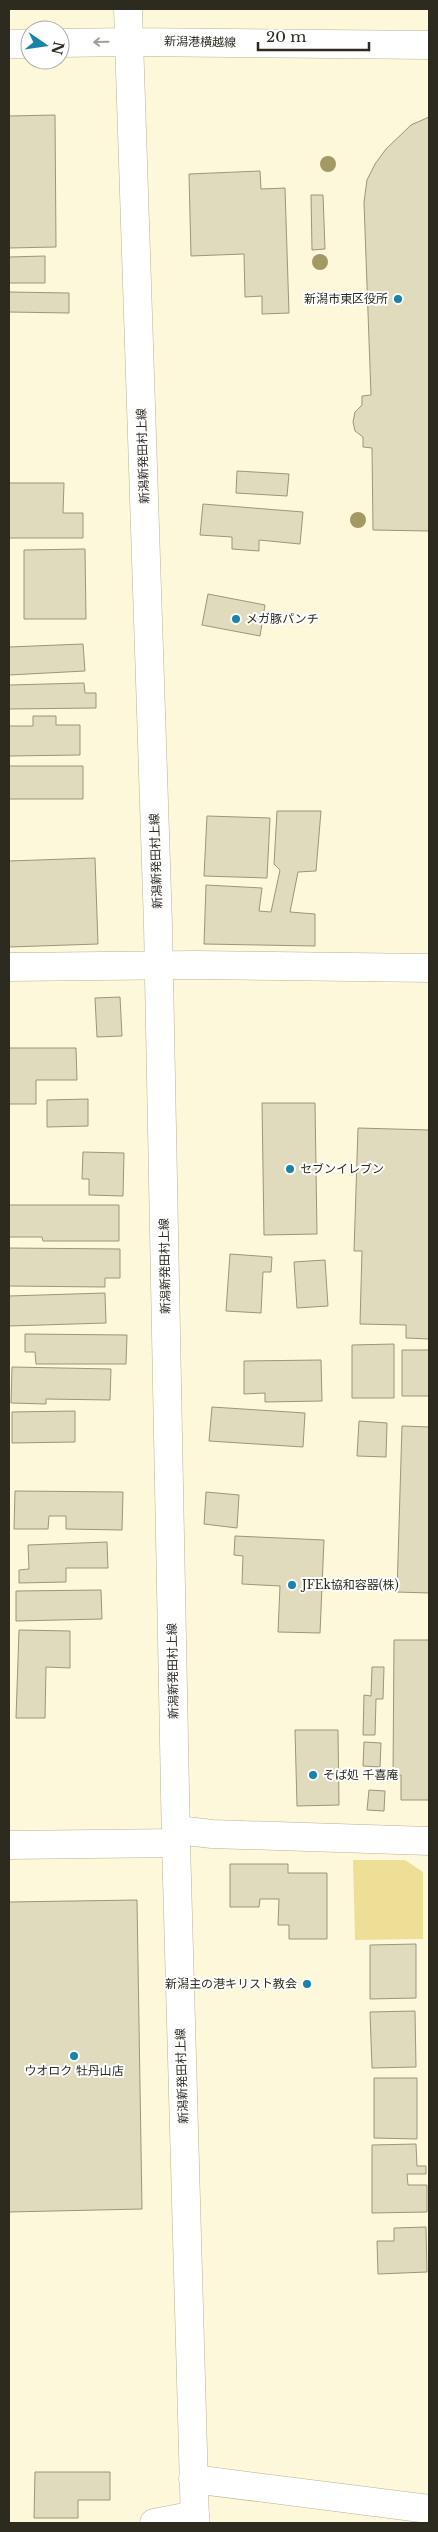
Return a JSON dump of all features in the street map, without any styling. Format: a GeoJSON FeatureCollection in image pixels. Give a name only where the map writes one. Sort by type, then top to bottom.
{"type":"FeatureCollection","features":[{"type":"Feature","properties":{"kind":"main road","name":"新潟新発田村上線"},"geometry":{"type":"LineString","coordinates":[[128,9],[159,966],[176,1837],[195,2519]]}},
{"type":"Feature","properties":{"kind":"main road","name":"新潟港横越線"},"geometry":{"type":"LineString","coordinates":[[70,43],[429,45]]}},
{"type":"Feature","properties":{"kind":"main road"},"geometry":{"type":"LineString","coordinates":[[9,967],[429,968]]}},
{"type":"Feature","properties":{"kind":"main road"},"geometry":{"type":"LineString","coordinates":[[9,1845],[212,1834],[429,1841]]}},
{"type":"Feature","properties":{"kind":"main road"},"geometry":{"type":"LineString","coordinates":[[193,2479],[429,2509]]}},
{"type":"Feature","properties":{"kind":"main road"},"geometry":{"type":"LineString","coordinates":[[154,2523],[195,2519]]}},
{"type":"Feature","properties":{"kind":"shaded area"},"geometry":{"type":"Polygon","coordinates":[[[353,1860],[405,1860],[423,1872],[423,1939],[355,1940],[353,1860]]]}},
{"type":"Feature","properties":{"kind":"building"},"geometry":{"type":"Polygon","coordinates":[[[55,115],[56,247],[9,248],[9,116],[55,115]]]}},
{"type":"Feature","properties":{"kind":"building","name":"新潟市東区役所"},"geometry":{"type":"Polygon","coordinates":[[[429,117],[429,531],[373,530],[372,448],[363,447],[363,437],[355,431],[353,422],[355,412],[362,405],[362,396],[371,395],[364,202],[367,180],[375,164],[386,149],[411,125],[429,117]]]}},
{"type":"Feature","properties":{"kind":"building"},"geometry":{"type":"Polygon","coordinates":[[[260,171],[261,189],[285,188],[289,313],[262,314],[262,296],[245,297],[244,254],[191,256],[189,174],[260,171]]]}},
{"type":"Feature","properties":{"kind":"building"},"geometry":{"type":"Polygon","coordinates":[[[311,195],[323,195],[325,249],[312,250],[311,195]]]}},
{"type":"Feature","properties":{"kind":"building"},"geometry":{"type":"Polygon","coordinates":[[[45,256],[45,283],[9,283],[9,257],[45,256]]]}},
{"type":"Feature","properties":{"kind":"building"},"geometry":{"type":"Polygon","coordinates":[[[9,292],[69,293],[69,313],[9,312],[9,292]]]}},
{"type":"Feature","properties":{"kind":"building"},"geometry":{"type":"Polygon","coordinates":[[[237,471],[289,474],[287,496],[236,493],[237,471]]]}},
{"type":"Feature","properties":{"kind":"building"},"geometry":{"type":"Polygon","coordinates":[[[9,483],[64,483],[63,513],[83,513],[83,538],[9,538],[9,483]]]}},
{"type":"Feature","properties":{"kind":"building"},"geometry":{"type":"Polygon","coordinates":[[[203,504],[303,512],[300,544],[259,540],[259,551],[232,549],[232,537],[200,535],[203,504]]]}},
{"type":"Feature","properties":{"kind":"building"},"geometry":{"type":"Polygon","coordinates":[[[85,549],[86,619],[24,619],[24,550],[85,549]]]}},
{"type":"Feature","properties":{"kind":"building"},"geometry":{"type":"Polygon","coordinates":[[[208,594],[265,605],[260,636],[202,625],[208,594]]]}},
{"type":"Feature","properties":{"kind":"building"},"geometry":{"type":"Polygon","coordinates":[[[83,644],[85,671],[9,675],[9,647],[83,644]]]}},
{"type":"Feature","properties":{"kind":"building"},"geometry":{"type":"Polygon","coordinates":[[[84,683],[85,693],[96,693],[96,708],[9,709],[9,685],[84,683]]]}},
{"type":"Feature","properties":{"kind":"building"},"geometry":{"type":"Polygon","coordinates":[[[33,716],[56,716],[56,725],[80,725],[80,755],[9,756],[9,726],[33,726],[33,716]]]}},
{"type":"Feature","properties":{"kind":"building"},"geometry":{"type":"Polygon","coordinates":[[[9,766],[83,766],[83,799],[9,799],[9,766]]]}},
{"type":"Feature","properties":{"kind":"building"},"geometry":{"type":"Polygon","coordinates":[[[277,811],[321,811],[316,871],[298,872],[290,912],[315,914],[315,946],[204,944],[206,885],[262,888],[259,911],[271,912],[280,870],[274,864],[277,811]]]}},
{"type":"Feature","properties":{"kind":"building"},"geometry":{"type":"Polygon","coordinates":[[[207,816],[270,818],[267,878],[204,876],[207,816]]]}},
{"type":"Feature","properties":{"kind":"building"},"geometry":{"type":"Polygon","coordinates":[[[95,858],[98,944],[9,947],[9,861],[95,858]]]}},
{"type":"Feature","properties":{"kind":"building"},"geometry":{"type":"Polygon","coordinates":[[[120,997],[122,1036],[97,1037],[95,998],[120,997]]]}},
{"type":"Feature","properties":{"kind":"building"},"geometry":{"type":"Polygon","coordinates":[[[9,1048],[76,1048],[77,1080],[36,1080],[36,1104],[9,1104],[9,1048]]]}},
{"type":"Feature","properties":{"kind":"building"},"geometry":{"type":"Polygon","coordinates":[[[88,1099],[88,1126],[47,1127],[47,1100],[88,1099]]]}},
{"type":"Feature","properties":{"kind":"building","name":"セブンイレブン"},"geometry":{"type":"Polygon","coordinates":[[[262,1103],[315,1103],[317,1234],[264,1235],[262,1103]]]}},
{"type":"Feature","properties":{"kind":"building"},"geometry":{"type":"Polygon","coordinates":[[[358,1128],[429,1130],[429,1339],[406,1338],[406,1325],[360,1324],[362,1251],[354,1251],[358,1128]]]}},
{"type":"Feature","properties":{"kind":"building"},"geometry":{"type":"Polygon","coordinates":[[[83,1152],[124,1153],[123,1196],[89,1195],[89,1179],[82,1179],[83,1152]]]}},
{"type":"Feature","properties":{"kind":"building"},"geometry":{"type":"Polygon","coordinates":[[[9,1205],[119,1205],[119,1241],[43,1241],[42,1237],[9,1237],[9,1205]]]}},
{"type":"Feature","properties":{"kind":"building"},"geometry":{"type":"Polygon","coordinates":[[[9,1248],[120,1249],[120,1278],[105,1278],[105,1287],[9,1286],[9,1248]]]}},
{"type":"Feature","properties":{"kind":"building"},"geometry":{"type":"Polygon","coordinates":[[[230,1254],[272,1257],[271,1272],[263,1272],[261,1313],[226,1311],[230,1254]]]}},
{"type":"Feature","properties":{"kind":"building"},"geometry":{"type":"Polygon","coordinates":[[[325,1260],[328,1306],[297,1308],[294,1262],[325,1260]]]}},
{"type":"Feature","properties":{"kind":"building"},"geometry":{"type":"Polygon","coordinates":[[[105,1293],[106,1323],[9,1326],[9,1296],[105,1293]]]}},
{"type":"Feature","properties":{"kind":"building"},"geometry":{"type":"Polygon","coordinates":[[[25,1334],[127,1335],[126,1364],[36,1364],[35,1352],[25,1352],[25,1334]]]}},
{"type":"Feature","properties":{"kind":"building"},"geometry":{"type":"Polygon","coordinates":[[[394,1344],[394,1398],[352,1398],[352,1345],[394,1344]]]}},
{"type":"Feature","properties":{"kind":"building"},"geometry":{"type":"Polygon","coordinates":[[[402,1350],[429,1350],[429,1396],[402,1396],[402,1350]]]}},
{"type":"Feature","properties":{"kind":"building"},"geometry":{"type":"Polygon","coordinates":[[[321,1360],[322,1401],[265,1402],[265,1393],[244,1394],[244,1361],[321,1360]]]}},
{"type":"Feature","properties":{"kind":"building"},"geometry":{"type":"Polygon","coordinates":[[[12,1367],[111,1369],[110,1400],[46,1399],[46,1404],[11,1403],[12,1367]]]}},
{"type":"Feature","properties":{"kind":"building"},"geometry":{"type":"Polygon","coordinates":[[[212,1407],[305,1413],[303,1447],[209,1441],[212,1407]]]}},
{"type":"Feature","properties":{"kind":"building"},"geometry":{"type":"Polygon","coordinates":[[[75,1411],[75,1442],[12,1443],[12,1412],[75,1411]]]}},
{"type":"Feature","properties":{"kind":"building"},"geometry":{"type":"Polygon","coordinates":[[[359,1421],[387,1423],[386,1457],[357,1456],[359,1421]]]}},
{"type":"Feature","properties":{"kind":"building"},"geometry":{"type":"Polygon","coordinates":[[[402,1426],[429,1427],[429,1593],[397,1592],[402,1426]]]}},
{"type":"Feature","properties":{"kind":"building"},"geometry":{"type":"Polygon","coordinates":[[[15,1491],[123,1492],[122,1530],[66,1529],[66,1516],[49,1516],[48,1529],[14,1529],[15,1491]]]}},
{"type":"Feature","properties":{"kind":"building"},"geometry":{"type":"Polygon","coordinates":[[[206,1492],[239,1495],[237,1528],[204,1524],[206,1492]]]}},
{"type":"Feature","properties":{"kind":"building","name":"JFEk協和容器(株)"},"geometry":{"type":"Polygon","coordinates":[[[235,1536],[324,1540],[320,1633],[278,1632],[280,1586],[242,1584],[243,1556],[234,1555],[235,1536]]]}},
{"type":"Feature","properties":{"kind":"building"},"geometry":{"type":"Polygon","coordinates":[[[107,1542],[108,1568],[66,1568],[66,1582],[19,1583],[19,1570],[29,1569],[28,1545],[107,1542]]]}},
{"type":"Feature","properties":{"kind":"building"},"geometry":{"type":"Polygon","coordinates":[[[101,1590],[102,1619],[16,1621],[16,1591],[101,1590]]]}},
{"type":"Feature","properties":{"kind":"building"},"geometry":{"type":"Polygon","coordinates":[[[19,1630],[70,1631],[70,1668],[46,1667],[45,1718],[16,1718],[19,1630]]]}},
{"type":"Feature","properties":{"kind":"building"},"geometry":{"type":"Polygon","coordinates":[[[394,1640],[429,1640],[429,1800],[401,1800],[401,1775],[393,1776],[394,1640]]]}},
{"type":"Feature","properties":{"kind":"building"},"geometry":{"type":"Polygon","coordinates":[[[372,1667],[384,1667],[383,1699],[376,1699],[375,1735],[363,1735],[364,1695],[371,1696],[372,1667]]]}},
{"type":"Feature","properties":{"kind":"building"},"geometry":{"type":"Polygon","coordinates":[[[295,1730],[338,1730],[339,1805],[297,1806],[295,1730]]]}},
{"type":"Feature","properties":{"kind":"building"},"geometry":{"type":"Polygon","coordinates":[[[364,1742],[381,1743],[380,1767],[363,1766],[364,1742]]]}},
{"type":"Feature","properties":{"kind":"building"},"geometry":{"type":"Polygon","coordinates":[[[369,1790],[385,1791],[384,1811],[367,1810],[369,1790]]]}},
{"type":"Feature","properties":{"kind":"building"},"geometry":{"type":"Polygon","coordinates":[[[230,1864],[288,1864],[288,1873],[327,1873],[327,1939],[289,1939],[289,1925],[278,1925],[279,1899],[260,1899],[259,1907],[230,1907],[230,1864]]]}},
{"type":"Feature","properties":{"kind":"building","name":"ウオロク 牡丹山店"},"geometry":{"type":"Polygon","coordinates":[[[137,1900],[142,2209],[9,2212],[9,1902],[137,1900]]]}},
{"type":"Feature","properties":{"kind":"building"},"geometry":{"type":"Polygon","coordinates":[[[416,1944],[416,1998],[370,1999],[370,1945],[416,1944]]]}},
{"type":"Feature","properties":{"kind":"building"},"geometry":{"type":"Polygon","coordinates":[[[415,2011],[416,2067],[372,2068],[370,2012],[415,2011]]]}},
{"type":"Feature","properties":{"kind":"building"},"geometry":{"type":"Polygon","coordinates":[[[374,2078],[417,2078],[417,2139],[374,2138],[374,2078]]]}},
{"type":"Feature","properties":{"kind":"building"},"geometry":{"type":"Polygon","coordinates":[[[416,2144],[417,2166],[426,2166],[426,2174],[407,2174],[408,2185],[427,2185],[427,2212],[372,2213],[372,2145],[416,2144]]]}},
{"type":"Feature","properties":{"kind":"building"},"geometry":{"type":"Polygon","coordinates":[[[426,2227],[427,2272],[378,2274],[377,2241],[394,2241],[394,2228],[426,2227]]]}},
{"type":"Feature","properties":{"kind":"building"},"geometry":{"type":"Polygon","coordinates":[[[35,2472],[110,2472],[110,2500],[78,2500],[78,2518],[34,2518],[35,2472]]]}},
{"type":"Feature","properties":{"kind":"place","name":"新潟市東区役所"},"geometry":{"type":"Point","coordinates":[398,299]}},
{"type":"Feature","properties":{"kind":"place","name":"メガ豚パンチ"},"geometry":{"type":"Point","coordinates":[236,619]}},
{"type":"Feature","properties":{"kind":"place","name":"セブンイレブン"},"geometry":{"type":"Point","coordinates":[290,1169]}},
{"type":"Feature","properties":{"kind":"place","name":"JFEk協和容器(株)"},"geometry":{"type":"Point","coordinates":[292,1585]}},
{"type":"Feature","properties":{"kind":"place","name":"そば処 千喜庵"},"geometry":{"type":"Point","coordinates":[313,1775]}},
{"type":"Feature","properties":{"kind":"place","name":"新潟主の港キリスト教会"},"geometry":{"type":"Point","coordinates":[307,1984]}},
{"type":"Feature","properties":{"kind":"place","name":"ウオロク 牡丹山店"},"geometry":{"type":"Point","coordinates":[74,2056]}}]}
